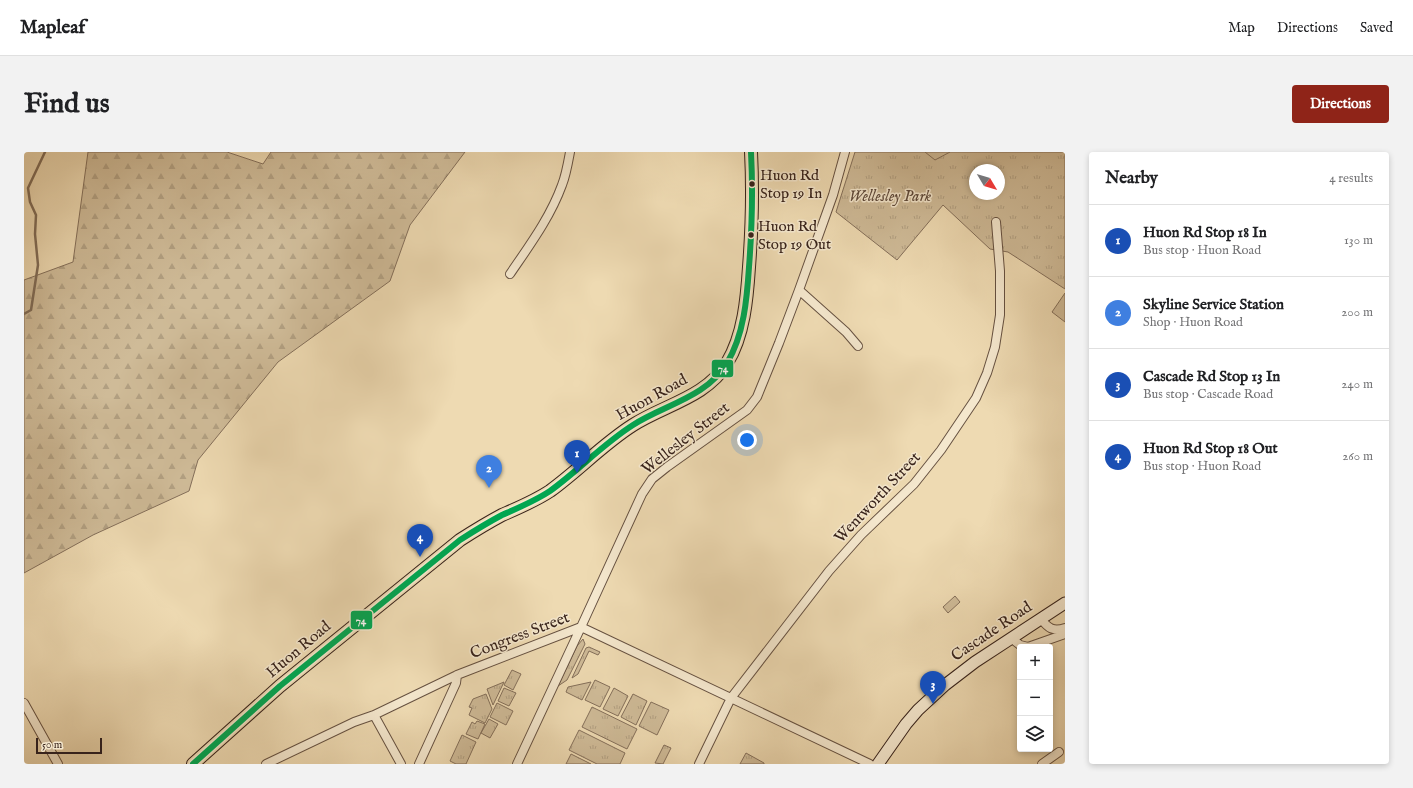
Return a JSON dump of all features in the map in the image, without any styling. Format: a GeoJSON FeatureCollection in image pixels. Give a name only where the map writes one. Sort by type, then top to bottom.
{"type":"FeatureCollection","features":[{"type":"Feature","properties":{"kind":"main road","name":"Huon Road"},"geometry":{"type":"LineString","coordinates":[[193,764],[280,686],[460,540],[486,524],[548,492],[627,429],[688,397],[715,378],[727,363],[733,352],[744,314],[752,228],[751,152]]}},
{"type":"Feature","properties":{"kind":"street"},"geometry":{"type":"LineString","coordinates":[[510,274],[526,252],[554,205],[562,184],[570,152]]}},
{"type":"Feature","properties":{"kind":"street","name":"Wellesley Street"},"geometry":{"type":"LineString","coordinates":[[517,764],[642,494],[652,479],[747,410],[757,397],[799,290],[833,195],[845,152]]}},
{"type":"Feature","properties":{"kind":"street","name":"Wentworth Street"},"geometry":{"type":"LineString","coordinates":[[700,764],[731,698],[829,571],[861,535],[918,478],[941,450],[976,398],[987,373],[993,354],[1000,314],[1000,271],[996,222]]}},
{"type":"Feature","properties":{"kind":"street"},"geometry":{"type":"LineString","coordinates":[[799,290],[846,332],[858,346]]}},
{"type":"Feature","properties":{"kind":"street","name":"Cascade Road"},"geometry":{"type":"LineString","coordinates":[[878,764],[906,724],[931,697],[960,673],[1065,603]]}},
{"type":"Feature","properties":{"kind":"street"},"geometry":{"type":"LineString","coordinates":[[1041,619],[1053,630],[1065,628]]}},
{"type":"Feature","properties":{"kind":"street","name":"Congress Street"},"geometry":{"type":"LineString","coordinates":[[266,764],[354,722],[374,715],[457,675],[581,628],[870,764]]}},
{"type":"Feature","properties":{"kind":"street"},"geometry":{"type":"LineString","coordinates":[[1011,638],[1020,645],[1028,647],[1065,634]]}},
{"type":"Feature","properties":{"kind":"street"},"geometry":{"type":"LineString","coordinates":[[419,764],[456,683],[457,675]]}},
{"type":"Feature","properties":{"kind":"street"},"geometry":{"type":"LineString","coordinates":[[24,703],[58,764]]}},
{"type":"Feature","properties":{"kind":"street"},"geometry":{"type":"LineString","coordinates":[[374,715],[400,764]]}},
{"type":"Feature","properties":{"kind":"street"},"geometry":{"type":"LineString","coordinates":[[1042,764],[1059,752]]}},
{"type":"Feature","properties":{"kind":"green space"},"geometry":{"type":"Polygon","coordinates":[[[88,152],[227,152],[263,164],[271,152],[465,152],[410,225],[390,281],[278,362],[198,460],[189,491],[93,535],[24,573],[24,280],[73,262],[88,152]]]}},
{"type":"Feature","properties":{"kind":"green space","name":"Wellesley Park"},"geometry":{"type":"Polygon","coordinates":[[[855,152],[1065,152],[1065,289],[1008,252],[990,249],[943,205],[897,260],[836,212],[855,152]]]}},
{"type":"Feature","properties":{"kind":"green space","name":"Wellesley Park"},"geometry":{"type":"Polygon","coordinates":[[[925,152],[950,152],[935,160],[925,152]]]}},
{"type":"Feature","properties":{"kind":"green space"},"geometry":{"type":"Polygon","coordinates":[[[1065,293],[1065,322],[1052,312],[1065,293]]]}},
{"type":"Feature","properties":{"kind":"green space"},"geometry":{"type":"Polygon","coordinates":[[[955,596],[960,602],[948,613],[943,607],[955,596]]]}},
{"type":"Feature","properties":{"kind":"green space"},"geometry":{"type":"Polygon","coordinates":[[[583,639],[585,644],[567,680],[558,686],[577,646],[583,639]]]}},
{"type":"Feature","properties":{"kind":"green space"},"geometry":{"type":"Polygon","coordinates":[[[589,647],[600,652],[598,655],[589,651],[578,674],[572,678],[586,648],[589,647]]]}},
{"type":"Feature","properties":{"kind":"green space"},"geometry":{"type":"Polygon","coordinates":[[[512,670],[521,674],[513,690],[504,685],[512,670]]]}},
{"type":"Feature","properties":{"kind":"green space"},"geometry":{"type":"Polygon","coordinates":[[[595,680],[610,687],[600,707],[585,700],[595,680]]]}},
{"type":"Feature","properties":{"kind":"green space"},"geometry":{"type":"Polygon","coordinates":[[[504,682],[493,705],[487,689],[504,682]]]}},
{"type":"Feature","properties":{"kind":"green space"},"geometry":{"type":"Polygon","coordinates":[[[591,682],[582,700],[566,692],[568,687],[591,682]]]}},
{"type":"Feature","properties":{"kind":"green space"},"geometry":{"type":"Polygon","coordinates":[[[504,688],[516,693],[509,706],[498,701],[504,688]]]}},
{"type":"Feature","properties":{"kind":"green space"},"geometry":{"type":"Polygon","coordinates":[[[614,688],[628,696],[618,716],[603,709],[614,688]]]}},
{"type":"Feature","properties":{"kind":"green space"},"geometry":{"type":"Polygon","coordinates":[[[486,694],[492,709],[485,723],[469,715],[472,708],[469,707],[473,699],[486,694]]]}},
{"type":"Feature","properties":{"kind":"green space"},"geometry":{"type":"Polygon","coordinates":[[[633,694],[647,701],[636,725],[621,717],[633,694]]]}},
{"type":"Feature","properties":{"kind":"green space"},"geometry":{"type":"Polygon","coordinates":[[[651,702],[669,710],[657,735],[639,726],[651,702]]]}},
{"type":"Feature","properties":{"kind":"green space"},"geometry":{"type":"Polygon","coordinates":[[[497,703],[513,711],[506,725],[490,717],[497,703]]]}},
{"type":"Feature","properties":{"kind":"green space"},"geometry":{"type":"Polygon","coordinates":[[[592,707],[637,729],[627,749],[582,727],[592,707]]]}},
{"type":"Feature","properties":{"kind":"green space"},"geometry":{"type":"Polygon","coordinates":[[[489,719],[498,724],[490,738],[481,733],[489,719]]]}},
{"type":"Feature","properties":{"kind":"green space"},"geometry":{"type":"Polygon","coordinates":[[[477,721],[485,724],[478,739],[466,734],[472,722],[475,724],[477,721]]]}},
{"type":"Feature","properties":{"kind":"green space"},"geometry":{"type":"Polygon","coordinates":[[[579,730],[625,753],[620,764],[597,764],[569,750],[579,730]]]}},
{"type":"Feature","properties":{"kind":"green space"},"geometry":{"type":"Polygon","coordinates":[[[462,735],[476,742],[466,764],[456,764],[450,761],[462,735]]]}},
{"type":"Feature","properties":{"kind":"green space"},"geometry":{"type":"Polygon","coordinates":[[[664,745],[671,748],[663,764],[655,763],[664,745]]]}},
{"type":"Feature","properties":{"kind":"green space"},"geometry":{"type":"Polygon","coordinates":[[[746,753],[764,763],[764,764],[740,764],[746,753]]]}},
{"type":"Feature","properties":{"kind":"green space"},"geometry":{"type":"Polygon","coordinates":[[[571,754],[591,764],[566,764],[571,754]]]}},
{"type":"Feature","properties":{"kind":"waterway"},"geometry":{"type":"LineString","coordinates":[[24,314],[31,310],[38,265],[35,234],[36,215],[30,202],[28,188],[45,152]]}},
{"type":"Feature","properties":{"kind":"transit line","name":"74"},"geometry":{"type":"LineString","coordinates":[[193,764],[280,686],[460,540],[496,518],[550,491],[622,432],[645,418],[697,392],[718,375],[733,352],[741,328],[746,304],[751,223],[751,152]]}},
{"type":"Feature","properties":{"kind":"place","name":"Huon Rd Stop 19 In"},"geometry":{"type":"Point","coordinates":[752,184]}},
{"type":"Feature","properties":{"kind":"place","name":"Huon Rd Stop 19 Out"},"geometry":{"type":"Point","coordinates":[751,235]}},
{"type":"Feature","properties":{"kind":"place","name":"Huon Rd Stop 18 In"},"geometry":{"type":"Point","coordinates":[577,473]}},
{"type":"Feature","properties":{"kind":"place","name":"Skyline Service Station"},"geometry":{"type":"Point","coordinates":[489,488]}},
{"type":"Feature","properties":{"kind":"place","name":"Huon Rd Stop 18 Out"},"geometry":{"type":"Point","coordinates":[420,557]}},
{"type":"Feature","properties":{"kind":"place","name":"Cascade Rd Stop 13 In"},"geometry":{"type":"Point","coordinates":[933,704]}}]}
